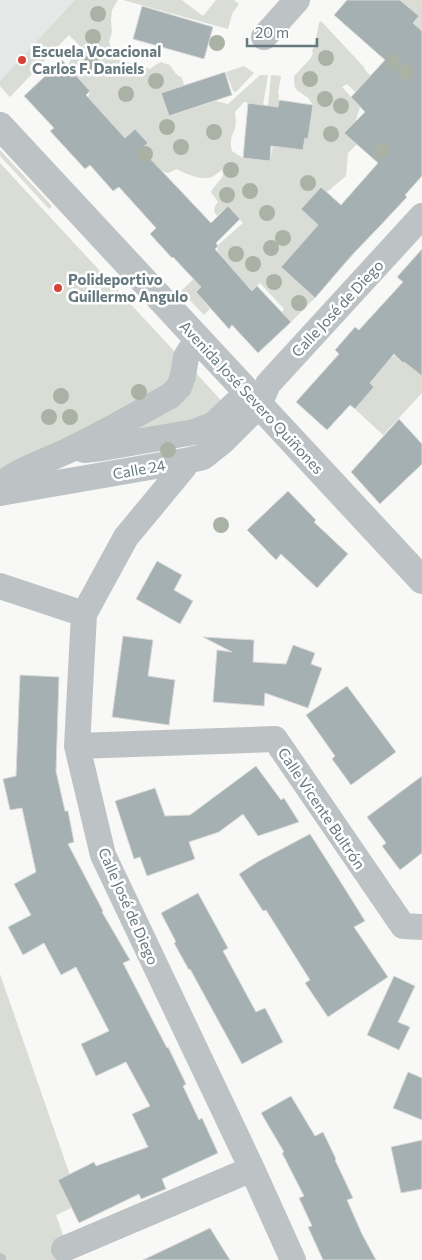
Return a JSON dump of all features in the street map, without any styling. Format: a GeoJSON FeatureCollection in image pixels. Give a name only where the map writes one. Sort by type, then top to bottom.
{"type":"FeatureCollection","features":[{"type":"Feature","properties":{"kind":"street"},"geometry":{"type":"LineString","coordinates":[[264,37],[297,0]]}},
{"type":"Feature","properties":{"kind":"street","name":"Avenida José Severo Quiñones"},"geometry":{"type":"LineString","coordinates":[[0,126],[422,580]]}},
{"type":"Feature","properties":{"kind":"street","name":"Calle José de Diego"},"geometry":{"type":"LineString","coordinates":[[253,398],[422,216]]}},
{"type":"Feature","properties":{"kind":"street"},"geometry":{"type":"LineString","coordinates":[[0,485],[28,468],[65,452],[170,396],[178,387],[183,376],[186,357],[198,338]]}},
{"type":"Feature","properties":{"kind":"street"},"geometry":{"type":"LineString","coordinates":[[65,452],[102,448],[194,432],[212,425],[253,398]]}},
{"type":"Feature","properties":{"kind":"street","name":"Calle 24"},"geometry":{"type":"LineString","coordinates":[[0,493],[203,457],[222,441],[253,398]]}},
{"type":"Feature","properties":{"kind":"street","name":"Calle José de Diego"},"geometry":{"type":"LineString","coordinates":[[184,467],[126,537],[84,614],[77,746],[103,855],[252,1169],[293,1260]]}},
{"type":"Feature","properties":{"kind":"street"},"geometry":{"type":"LineString","coordinates":[[0,586],[84,614]]}},
{"type":"Feature","properties":{"kind":"street","name":"Calle Vicente Bultrón"},"geometry":{"type":"LineString","coordinates":[[77,746],[275,739],[403,926],[422,927]]}},
{"type":"Feature","properties":{"kind":"street"},"geometry":{"type":"LineString","coordinates":[[64,1249],[252,1169]]}},
{"type":"Feature","properties":{"kind":"shaded area","name":"Escuela Vocacional Carlos F. Daniels"},"geometry":{"type":"Polygon","coordinates":[[[0,0],[100,0],[10,97],[0,86],[0,0]]]}},
{"type":"Feature","properties":{"kind":"shaded area"},"geometry":{"type":"Polygon","coordinates":[[[75,0],[118,0],[112,10],[112,32],[109,42],[117,59],[150,69],[161,62],[170,65],[176,74],[182,78],[184,85],[161,93],[170,116],[216,101],[228,104],[260,75],[268,75],[263,105],[244,102],[235,112],[236,125],[231,146],[232,151],[243,158],[270,161],[273,146],[303,150],[305,138],[308,138],[313,105],[308,98],[297,90],[294,76],[311,58],[321,21],[371,76],[355,92],[347,84],[342,87],[360,107],[355,123],[345,133],[357,144],[348,153],[346,176],[327,192],[321,187],[301,209],[353,255],[340,269],[306,239],[281,267],[315,298],[291,322],[282,312],[284,309],[260,283],[252,291],[228,264],[196,292],[210,309],[204,315],[181,291],[219,255],[217,246],[243,223],[228,206],[217,216],[214,211],[218,202],[211,192],[223,175],[222,170],[208,178],[194,176],[177,169],[168,173],[162,171],[138,152],[147,143],[135,129],[125,138],[88,97],[90,91],[68,66],[72,55],[80,46],[69,35],[10,97],[0,86],[0,81],[75,0]]]}},
{"type":"Feature","properties":{"kind":"shaded area"},"geometry":{"type":"Polygon","coordinates":[[[123,0],[182,0],[203,16],[216,0],[234,0],[239,4],[232,14],[228,29],[123,0]]]}},
{"type":"Feature","properties":{"kind":"shaded area"},"geometry":{"type":"Polygon","coordinates":[[[402,0],[422,0],[422,31],[413,23],[419,16],[402,0]]]}},
{"type":"Feature","properties":{"kind":"shaded area"},"geometry":{"type":"Polygon","coordinates":[[[244,66],[254,73],[236,92],[233,91],[226,72],[244,66]]]}},
{"type":"Feature","properties":{"kind":"shaded area"},"geometry":{"type":"Polygon","coordinates":[[[271,75],[281,76],[278,108],[268,106],[271,75]]]}},
{"type":"Feature","properties":{"kind":"shaded area"},"geometry":{"type":"Polygon","coordinates":[[[0,150],[52,206],[49,209],[0,156],[0,150]]]}},
{"type":"Feature","properties":{"kind":"shaded area","name":"Polideportivo Guillermo Angulo"},"geometry":{"type":"Polygon","coordinates":[[[0,163],[175,352],[170,387],[0,472],[0,163]]]}},
{"type":"Feature","properties":{"kind":"shaded area"},"geometry":{"type":"Polygon","coordinates":[[[422,341],[422,393],[383,435],[355,409],[374,387],[370,383],[391,358],[395,355],[404,363],[422,341]]]}},
{"type":"Feature","properties":{"kind":"shaded area"},"geometry":{"type":"Polygon","coordinates":[[[194,371],[220,399],[220,402],[208,417],[113,435],[194,371]]]}},
{"type":"Feature","properties":{"kind":"shaded area"},"geometry":{"type":"Polygon","coordinates":[[[0,974],[80,1204],[56,1215],[72,1260],[0,1260],[0,974]]]}},
{"type":"Feature","properties":{"kind":"building"},"geometry":{"type":"Polygon","coordinates":[[[347,0],[400,0],[419,16],[413,23],[422,31],[422,176],[405,195],[407,197],[352,255],[315,298],[281,267],[318,225],[301,209],[321,187],[341,205],[378,163],[344,133],[365,112],[351,97],[385,60],[334,15],[347,0]]]}},
{"type":"Feature","properties":{"kind":"building"},"geometry":{"type":"Polygon","coordinates":[[[142,6],[213,27],[204,59],[133,39],[142,6]]]}},
{"type":"Feature","properties":{"kind":"building"},"geometry":{"type":"Polygon","coordinates":[[[62,60],[90,91],[86,95],[125,138],[135,129],[148,143],[141,149],[211,223],[228,206],[240,219],[216,243],[218,246],[215,249],[252,291],[257,286],[291,322],[258,353],[232,325],[229,329],[196,292],[201,287],[150,234],[156,228],[119,187],[113,191],[90,165],[85,169],[50,131],[54,128],[24,96],[62,60]]]}},
{"type":"Feature","properties":{"kind":"building"},"geometry":{"type":"Polygon","coordinates":[[[225,72],[232,95],[169,116],[161,93],[225,72]]]}},
{"type":"Feature","properties":{"kind":"building"},"geometry":{"type":"Polygon","coordinates":[[[279,100],[313,105],[308,139],[305,138],[303,150],[271,146],[270,161],[243,158],[248,103],[278,107],[279,100]]]}},
{"type":"Feature","properties":{"kind":"building"},"geometry":{"type":"Polygon","coordinates":[[[422,249],[422,376],[403,363],[394,354],[370,383],[374,387],[355,409],[350,405],[327,430],[296,402],[339,354],[335,350],[355,327],[359,330],[403,282],[397,277],[422,249]]]}},
{"type":"Feature","properties":{"kind":"building"},"geometry":{"type":"Polygon","coordinates":[[[399,419],[422,444],[422,464],[380,504],[351,472],[399,419]]]}},
{"type":"Feature","properties":{"kind":"building"},"geometry":{"type":"Polygon","coordinates":[[[288,491],[316,520],[314,522],[348,554],[317,588],[281,554],[276,560],[247,530],[288,491]]]}},
{"type":"Feature","properties":{"kind":"building"},"geometry":{"type":"Polygon","coordinates":[[[157,561],[182,575],[174,590],[193,601],[180,624],[136,599],[157,561]]]}},
{"type":"Feature","properties":{"kind":"building"},"geometry":{"type":"Polygon","coordinates":[[[123,636],[153,640],[148,676],[175,680],[169,725],[112,717],[123,636]]]}},
{"type":"Feature","properties":{"kind":"building"},"geometry":{"type":"Polygon","coordinates":[[[203,637],[254,640],[253,662],[286,664],[293,645],[315,653],[311,664],[322,668],[308,708],[265,693],[264,706],[213,702],[217,650],[232,652],[203,637]]]}},
{"type":"Feature","properties":{"kind":"building"},"geometry":{"type":"Polygon","coordinates":[[[20,675],[59,677],[56,771],[65,811],[68,811],[74,842],[68,844],[102,912],[130,960],[123,963],[168,1047],[186,1084],[183,1086],[199,1120],[202,1118],[218,1153],[162,1179],[166,1189],[141,1199],[139,1194],[79,1223],[58,1180],[94,1162],[96,1166],[148,1147],[132,1114],[150,1106],[126,1062],[96,1076],[81,1044],[109,1031],[76,967],[61,975],[44,943],[23,955],[8,927],[31,915],[14,884],[36,872],[22,808],[10,810],[3,779],[16,776],[20,675]]]}},
{"type":"Feature","properties":{"kind":"building"},"geometry":{"type":"Polygon","coordinates":[[[347,686],[396,752],[351,785],[332,759],[335,756],[306,715],[347,686]]]}},
{"type":"Feature","properties":{"kind":"building"},"geometry":{"type":"Polygon","coordinates":[[[256,766],[281,800],[284,798],[299,822],[258,836],[243,814],[219,832],[189,842],[195,859],[147,876],[140,857],[134,859],[115,801],[155,788],[165,816],[190,815],[256,766]]]}},
{"type":"Feature","properties":{"kind":"building"},"geometry":{"type":"Polygon","coordinates":[[[422,776],[422,853],[400,870],[382,846],[386,843],[367,817],[422,776]]]}},
{"type":"Feature","properties":{"kind":"building"},"geometry":{"type":"Polygon","coordinates":[[[310,834],[365,921],[354,927],[388,977],[328,1017],[305,983],[310,980],[266,910],[263,911],[239,874],[259,861],[310,834]]]}},
{"type":"Feature","properties":{"kind":"building"},"geometry":{"type":"Polygon","coordinates":[[[198,893],[228,948],[223,951],[256,1012],[265,1008],[283,1042],[242,1064],[174,943],[176,942],[161,913],[198,893]]]}},
{"type":"Feature","properties":{"kind":"building"},"geometry":{"type":"Polygon","coordinates":[[[394,976],[415,986],[398,1022],[410,1027],[399,1050],[367,1035],[394,976]]]}},
{"type":"Feature","properties":{"kind":"building"},"geometry":{"type":"Polygon","coordinates":[[[408,1072],[422,1078],[422,1120],[393,1108],[408,1072]]]}},
{"type":"Feature","properties":{"kind":"building"},"geometry":{"type":"Polygon","coordinates":[[[291,1096],[315,1136],[323,1132],[353,1198],[347,1200],[376,1260],[323,1260],[308,1227],[312,1226],[299,1198],[304,1196],[282,1153],[284,1152],[261,1113],[291,1096]]]}},
{"type":"Feature","properties":{"kind":"building"},"geometry":{"type":"Polygon","coordinates":[[[422,1140],[422,1189],[401,1193],[391,1147],[422,1140]]]}},
{"type":"Feature","properties":{"kind":"building"},"geometry":{"type":"Polygon","coordinates":[[[210,1228],[230,1260],[143,1260],[210,1228]]]}},
{"type":"Feature","properties":{"kind":"place","name":"Escuela Vocacional Carlos F. Daniels"},"geometry":{"type":"Point","coordinates":[22,60]}},
{"type":"Feature","properties":{"kind":"place","name":"Polideportivo Guillermo Angulo"},"geometry":{"type":"Point","coordinates":[58,288]}}]}
